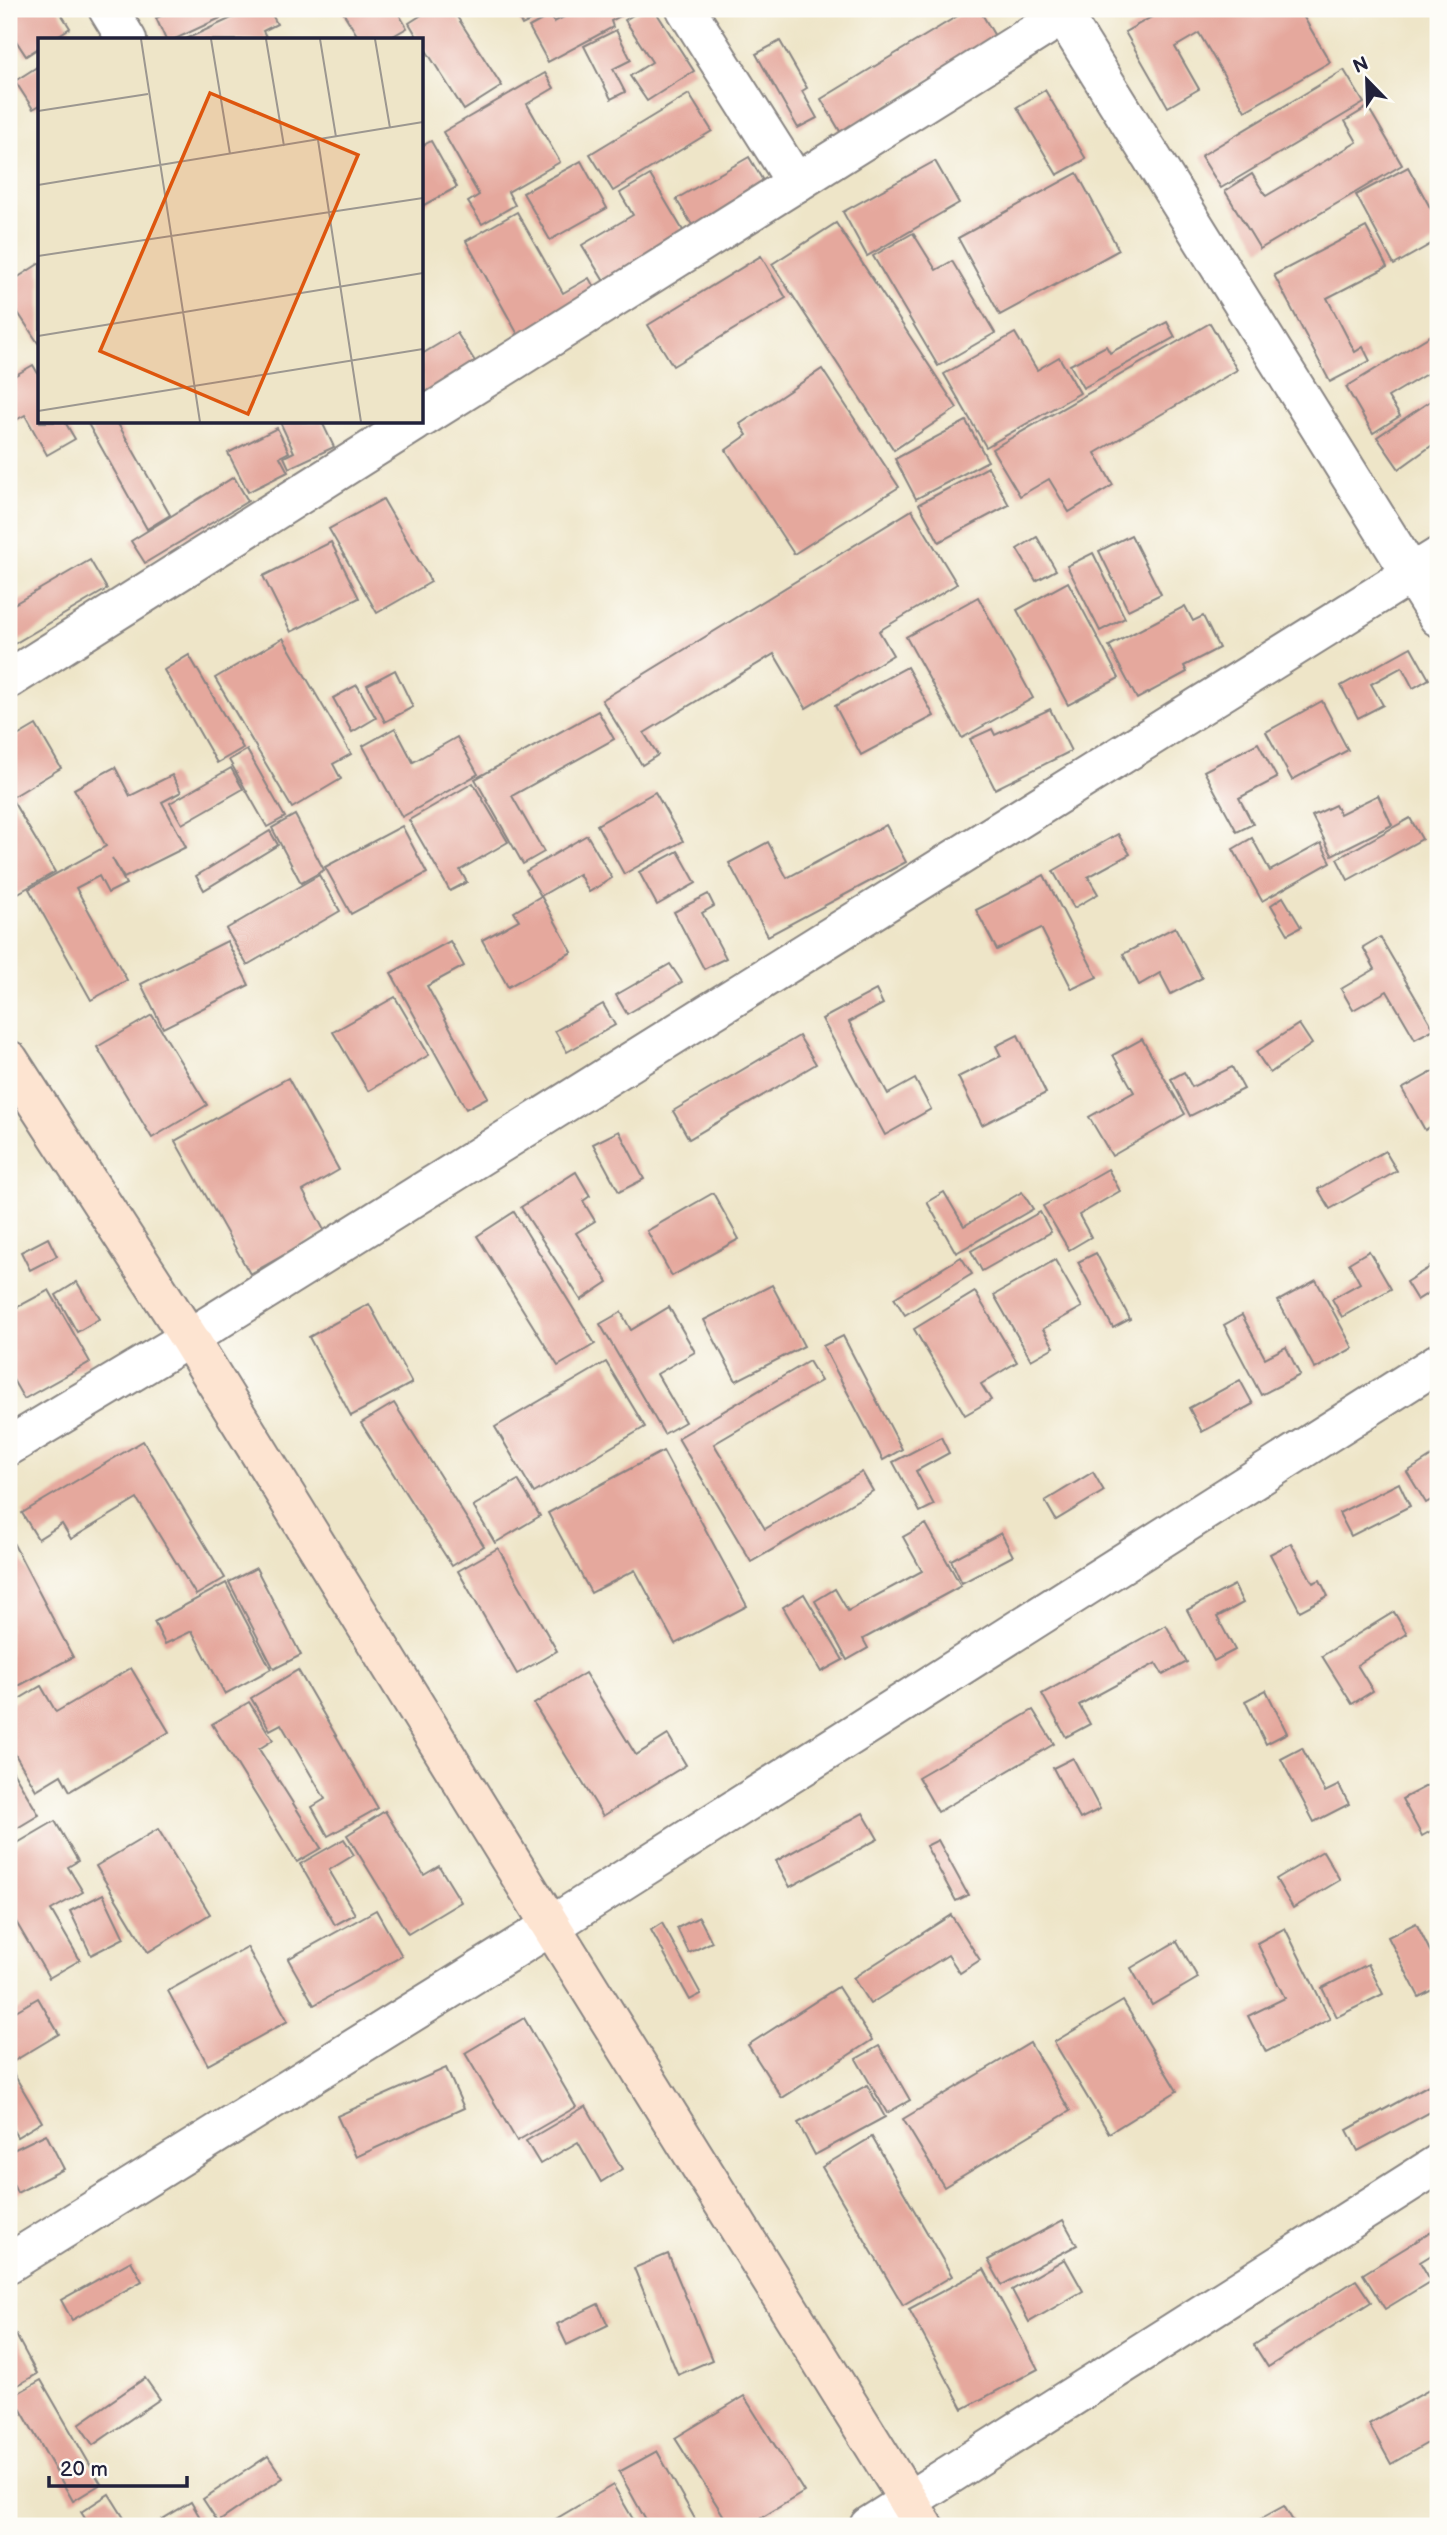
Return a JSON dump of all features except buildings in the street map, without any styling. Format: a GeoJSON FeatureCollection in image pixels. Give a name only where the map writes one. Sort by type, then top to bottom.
{"type":"FeatureCollection","features":[{"type":"Feature","properties":{"kind":"main road"},"geometry":{"type":"LineString","coordinates":[[9,1060],[189,1338],[917,2514]]}},
{"type":"Feature","properties":{"kind":"street"},"geometry":{"type":"LineString","coordinates":[[108,9],[126,38]]}},
{"type":"Feature","properties":{"kind":"street"},"geometry":{"type":"LineString","coordinates":[[686,9],[796,183]]}},
{"type":"Feature","properties":{"kind":"street"},"geometry":{"type":"LineString","coordinates":[[424,417],[1068,12],[1425,566],[1438,617]]}},
{"type":"Feature","properties":{"kind":"street"},"geometry":{"type":"LineString","coordinates":[[9,679],[373,433],[407,424]]}},
{"type":"Feature","properties":{"kind":"street"},"geometry":{"type":"LineString","coordinates":[[9,1446],[189,1338],[1425,566]]}},
{"type":"Feature","properties":{"kind":"street"},"geometry":{"type":"LineString","coordinates":[[9,2263],[551,1926],[1438,1363]]}},
{"type":"Feature","properties":{"kind":"street"},"geometry":{"type":"LineString","coordinates":[[869,2526],[917,2514],[1438,2164]]}}]}
